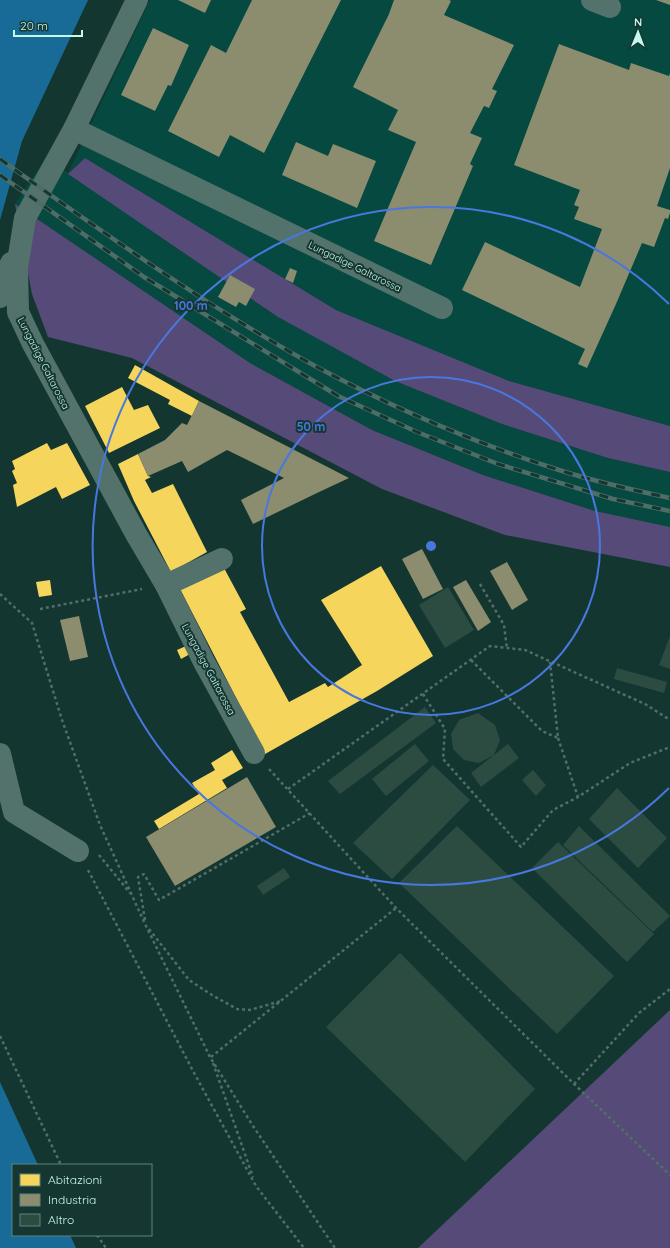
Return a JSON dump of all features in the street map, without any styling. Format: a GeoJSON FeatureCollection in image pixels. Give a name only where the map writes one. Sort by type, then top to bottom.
{"type":"FeatureCollection","features":[{"type":"Feature","properties":{"kind":"street","name":"Lungadige Galtarossa"},"geometry":{"type":"LineString","coordinates":[[137,0],[74,129],[25,218],[17,268],[18,312],[33,344],[132,528],[166,585],[204,662],[254,753]]}},
{"type":"Feature","properties":{"kind":"street","name":"Lungadige Galtarossa"},"geometry":{"type":"LineString","coordinates":[[74,129],[442,308]]}},
{"type":"Feature","properties":{"kind":"street"},"geometry":{"type":"LineString","coordinates":[[0,297],[25,218]]}},
{"type":"Feature","properties":{"kind":"street"},"geometry":{"type":"LineString","coordinates":[[166,585],[222,559]]}},
{"type":"Feature","properties":{"kind":"street"},"geometry":{"type":"LineString","coordinates":[[0,754],[14,812],[87,851]]}},
{"type":"Feature","properties":{"kind":"path"},"geometry":{"type":"LineString","coordinates":[[480,584],[504,624],[507,649]]}},
{"type":"Feature","properties":{"kind":"path"},"geometry":{"type":"LineString","coordinates":[[40,609],[166,585]]}},
{"type":"Feature","properties":{"kind":"path"},"geometry":{"type":"LineString","coordinates":[[0,594],[32,623],[62,720],[100,825],[145,924],[210,1057],[253,1126],[335,1248]]}},
{"type":"Feature","properties":{"kind":"path"},"geometry":{"type":"LineString","coordinates":[[288,789],[490,646],[525,650],[645,704],[670,720]]}},
{"type":"Feature","properties":{"kind":"path"},"geometry":{"type":"LineString","coordinates":[[471,660],[542,731],[558,738]]}},
{"type":"Feature","properties":{"kind":"path"},"geometry":{"type":"LineString","coordinates":[[550,662],[558,738],[578,797]]}},
{"type":"Feature","properties":{"kind":"path"},"geometry":{"type":"LineString","coordinates":[[423,694],[445,729],[443,759],[521,847],[553,810],[578,797],[630,763],[670,747]]}},
{"type":"Feature","properties":{"kind":"path"},"geometry":{"type":"LineString","coordinates":[[254,753],[396,908],[574,1084],[670,1175]]}},
{"type":"Feature","properties":{"kind":"path"},"geometry":{"type":"LineString","coordinates":[[281,1001],[250,1010],[237,1008],[212,995],[189,980],[145,924],[138,876],[144,874],[159,900],[310,813]]}},
{"type":"Feature","properties":{"kind":"path"},"geometry":{"type":"LineString","coordinates":[[87,851],[133,897]]}},
{"type":"Feature","properties":{"kind":"path"},"geometry":{"type":"LineString","coordinates":[[87,851],[193,1071],[256,1186],[304,1248]]}},
{"type":"Feature","properties":{"kind":"path"},"geometry":{"type":"LineString","coordinates":[[210,1057],[396,908]]}},
{"type":"Feature","properties":{"kind":"path"},"geometry":{"type":"LineString","coordinates":[[574,1084],[639,1013],[670,989]]}},
{"type":"Feature","properties":{"kind":"path"},"geometry":{"type":"LineString","coordinates":[[0,1036],[61,1164]]}},
{"type":"Feature","properties":{"kind":"path"},"geometry":{"type":"LineString","coordinates":[[210,1057],[256,1186]]}},
{"type":"Feature","properties":{"kind":"path"},"geometry":{"type":"LineString","coordinates":[[98,1236],[106,1248]]}},
{"type":"Feature","properties":{"kind":"shaded area"},"geometry":{"type":"Polygon","coordinates":[[[150,0],[670,0],[670,426],[509,381],[336,310],[85,158],[68,174],[278,317],[395,381],[502,424],[608,458],[670,472],[670,527],[595,511],[483,475],[372,430],[250,363],[15,204],[45,159],[68,173],[150,0]]]}},
{"type":"Feature","properties":{"kind":"shaded area"},"geometry":{"type":"Polygon","coordinates":[[[85,158],[336,310],[509,381],[670,426],[670,472],[608,458],[502,424],[395,381],[278,317],[68,174],[85,158]]]}},
{"type":"Feature","properties":{"kind":"shaded area"},"geometry":{"type":"Polygon","coordinates":[[[15,204],[250,363],[372,430],[483,475],[595,511],[670,527],[670,567],[505,535],[382,489],[132,358],[48,337],[32,294],[15,204]]]}},
{"type":"Feature","properties":{"kind":"shaded area"},"geometry":{"type":"Polygon","coordinates":[[[670,1010],[670,1248],[418,1248],[670,1010]]]}},
{"type":"Feature","properties":{"kind":"water"},"geometry":{"type":"Polygon","coordinates":[[[0,0],[88,0],[22,141],[0,220],[0,0]]]}},
{"type":"Feature","properties":{"kind":"water"},"geometry":{"type":"Polygon","coordinates":[[[0,1082],[38,1164],[12,1164],[12,1236],[70,1236],[76,1248],[0,1248],[0,1082]]]}},
{"type":"Feature","properties":{"kind":"building: Abitazioni"},"geometry":{"type":"Polygon","coordinates":[[[135,365],[199,401],[192,416],[168,404],[170,400],[128,378],[135,365]]]}},
{"type":"Feature","properties":{"kind":"building: Abitazioni"},"geometry":{"type":"Polygon","coordinates":[[[122,387],[134,410],[148,405],[160,428],[109,453],[85,406],[122,387]]]}},
{"type":"Feature","properties":{"kind":"building: Abitazioni"},"geometry":{"type":"Polygon","coordinates":[[[47,443],[51,450],[67,443],[90,485],[62,499],[56,487],[17,507],[13,485],[17,483],[12,471],[15,469],[12,461],[47,443]]]}},
{"type":"Feature","properties":{"kind":"building: Abitazioni"},"geometry":{"type":"Polygon","coordinates":[[[138,454],[148,476],[151,477],[145,480],[152,493],[173,484],[207,552],[171,572],[134,501],[118,464],[138,454]]]}},
{"type":"Feature","properties":{"kind":"building: Abitazioni"},"geometry":{"type":"Polygon","coordinates":[[[381,566],[433,656],[377,691],[265,754],[180,589],[224,568],[246,609],[240,612],[289,702],[325,683],[328,687],[362,665],[321,600],[381,566]]]}},
{"type":"Feature","properties":{"kind":"building: Abitazioni"},"geometry":{"type":"Polygon","coordinates":[[[50,580],[52,595],[39,597],[36,582],[50,580]]]}},
{"type":"Feature","properties":{"kind":"building: Abitazioni"},"geometry":{"type":"Polygon","coordinates":[[[186,646],[190,654],[181,659],[177,650],[186,646]]]}},
{"type":"Feature","properties":{"kind":"building: Abitazioni"},"geometry":{"type":"Polygon","coordinates":[[[232,750],[243,768],[222,780],[227,788],[159,829],[154,821],[199,794],[192,783],[215,770],[211,763],[232,750]]]}},
{"type":"Feature","properties":{"kind":"building: Industria"},"geometry":{"type":"Polygon","coordinates":[[[178,0],[211,0],[205,13],[178,0]]]}},
{"type":"Feature","properties":{"kind":"building: Industria"},"geometry":{"type":"Polygon","coordinates":[[[252,0],[341,0],[264,153],[230,135],[219,157],[168,131],[211,45],[226,53],[252,0]]]}},
{"type":"Feature","properties":{"kind":"building: Industria"},"geometry":{"type":"Polygon","coordinates":[[[394,0],[449,0],[451,1],[444,15],[514,45],[492,89],[497,91],[489,108],[484,106],[470,133],[482,138],[470,164],[473,166],[431,265],[374,241],[416,142],[388,130],[398,110],[353,87],[389,14],[394,0]]]}},
{"type":"Feature","properties":{"kind":"building: Industria"},"geometry":{"type":"Polygon","coordinates":[[[656,0],[670,0],[670,5],[656,0]]]}},
{"type":"Feature","properties":{"kind":"building: Industria"},"geometry":{"type":"Polygon","coordinates":[[[153,28],[189,45],[171,86],[168,85],[155,111],[121,95],[153,28]]]}},
{"type":"Feature","properties":{"kind":"building: Industria"},"geometry":{"type":"Polygon","coordinates":[[[559,44],[629,70],[631,63],[669,76],[670,73],[670,168],[657,206],[670,210],[670,213],[668,219],[665,218],[654,247],[642,243],[587,368],[578,364],[585,349],[462,290],[485,242],[580,287],[602,229],[574,219],[579,207],[574,205],[580,190],[514,165],[559,44]]]}},
{"type":"Feature","properties":{"kind":"building: Industria"},"geometry":{"type":"Polygon","coordinates":[[[296,142],[328,156],[333,144],[376,161],[357,208],[282,175],[296,142]]]}},
{"type":"Feature","properties":{"kind":"building: Industria"},"geometry":{"type":"Polygon","coordinates":[[[290,268],[297,271],[293,283],[285,279],[290,268]]]}},
{"type":"Feature","properties":{"kind":"building: Industria"},"geometry":{"type":"Polygon","coordinates":[[[230,275],[255,289],[246,306],[239,302],[236,307],[218,297],[230,275]]]}},
{"type":"Feature","properties":{"kind":"building: Industria"},"geometry":{"type":"Polygon","coordinates":[[[199,401],[349,478],[253,524],[241,500],[284,478],[227,450],[188,472],[182,461],[148,476],[138,454],[165,440],[182,423],[187,425],[199,401]]]}},
{"type":"Feature","properties":{"kind":"building: Industria"},"geometry":{"type":"Polygon","coordinates":[[[422,549],[443,589],[423,599],[402,559],[422,549]]]}},
{"type":"Feature","properties":{"kind":"building: Industria"},"geometry":{"type":"Polygon","coordinates":[[[507,562],[528,600],[512,610],[490,571],[507,562]]]}},
{"type":"Feature","properties":{"kind":"building: Industria"},"geometry":{"type":"Polygon","coordinates":[[[466,580],[491,622],[478,631],[453,587],[466,580]]]}},
{"type":"Feature","properties":{"kind":"building: Industria"},"geometry":{"type":"Polygon","coordinates":[[[79,616],[88,657],[70,661],[60,620],[79,616]]]}},
{"type":"Feature","properties":{"kind":"building: Industria"},"geometry":{"type":"Polygon","coordinates":[[[247,777],[276,827],[175,886],[146,837],[247,777]]]}},
{"type":"Feature","properties":{"kind":"building: Altro"},"geometry":{"type":"Polygon","coordinates":[[[448,587],[474,630],[445,648],[419,605],[448,587]]]}},
{"type":"Feature","properties":{"kind":"building: Altro"},"geometry":{"type":"Polygon","coordinates":[[[670,636],[670,669],[659,665],[670,636]]]}},
{"type":"Feature","properties":{"kind":"building: Altro"},"geometry":{"type":"Polygon","coordinates":[[[617,668],[667,682],[664,693],[614,679],[617,668]]]}},
{"type":"Feature","properties":{"kind":"building: Altro"},"geometry":{"type":"Polygon","coordinates":[[[425,707],[436,723],[340,794],[328,781],[425,707]]]}},
{"type":"Feature","properties":{"kind":"building: Altro"},"geometry":{"type":"Polygon","coordinates":[[[478,713],[495,725],[500,740],[494,755],[479,763],[464,760],[453,749],[451,734],[459,720],[478,713]]]}},
{"type":"Feature","properties":{"kind":"building: Altro"},"geometry":{"type":"Polygon","coordinates":[[[415,744],[429,761],[386,796],[372,779],[415,744]]]}},
{"type":"Feature","properties":{"kind":"building: Altro"},"geometry":{"type":"Polygon","coordinates":[[[508,744],[519,758],[481,787],[471,773],[508,744]]]}},
{"type":"Feature","properties":{"kind":"building: Altro"},"geometry":{"type":"Polygon","coordinates":[[[433,765],[470,800],[392,879],[353,843],[433,765]]]}},
{"type":"Feature","properties":{"kind":"building: Altro"},"geometry":{"type":"Polygon","coordinates":[[[533,770],[546,785],[536,796],[522,780],[533,770]]]}},
{"type":"Feature","properties":{"kind":"building: Altro"},"geometry":{"type":"Polygon","coordinates":[[[617,788],[667,838],[638,868],[589,819],[617,788]]]}},
{"type":"Feature","properties":{"kind":"building: Altro"},"geometry":{"type":"Polygon","coordinates":[[[457,826],[614,976],[557,1034],[399,883],[457,826]]]}},
{"type":"Feature","properties":{"kind":"building: Altro"},"geometry":{"type":"Polygon","coordinates":[[[579,826],[670,916],[653,932],[563,845],[579,826]]]}},
{"type":"Feature","properties":{"kind":"building: Altro"},"geometry":{"type":"Polygon","coordinates":[[[558,842],[654,934],[627,962],[532,868],[558,842]]]}},
{"type":"Feature","properties":{"kind":"building: Altro"},"geometry":{"type":"Polygon","coordinates":[[[284,868],[290,877],[263,895],[257,886],[284,868]]]}},
{"type":"Feature","properties":{"kind":"building: Altro"},"geometry":{"type":"Polygon","coordinates":[[[400,953],[535,1089],[465,1162],[326,1027],[400,953]]]}},
{"type":"Feature","properties":{"kind":"railway"},"geometry":{"type":"LineString","coordinates":[[0,159],[77,214],[194,293],[274,343],[344,381],[435,424],[528,460],[628,489],[670,498]]}},
{"type":"Feature","properties":{"kind":"railway"},"geometry":{"type":"LineString","coordinates":[[0,175],[144,277],[338,396],[417,432],[498,464],[613,499],[670,511]]}}]}
